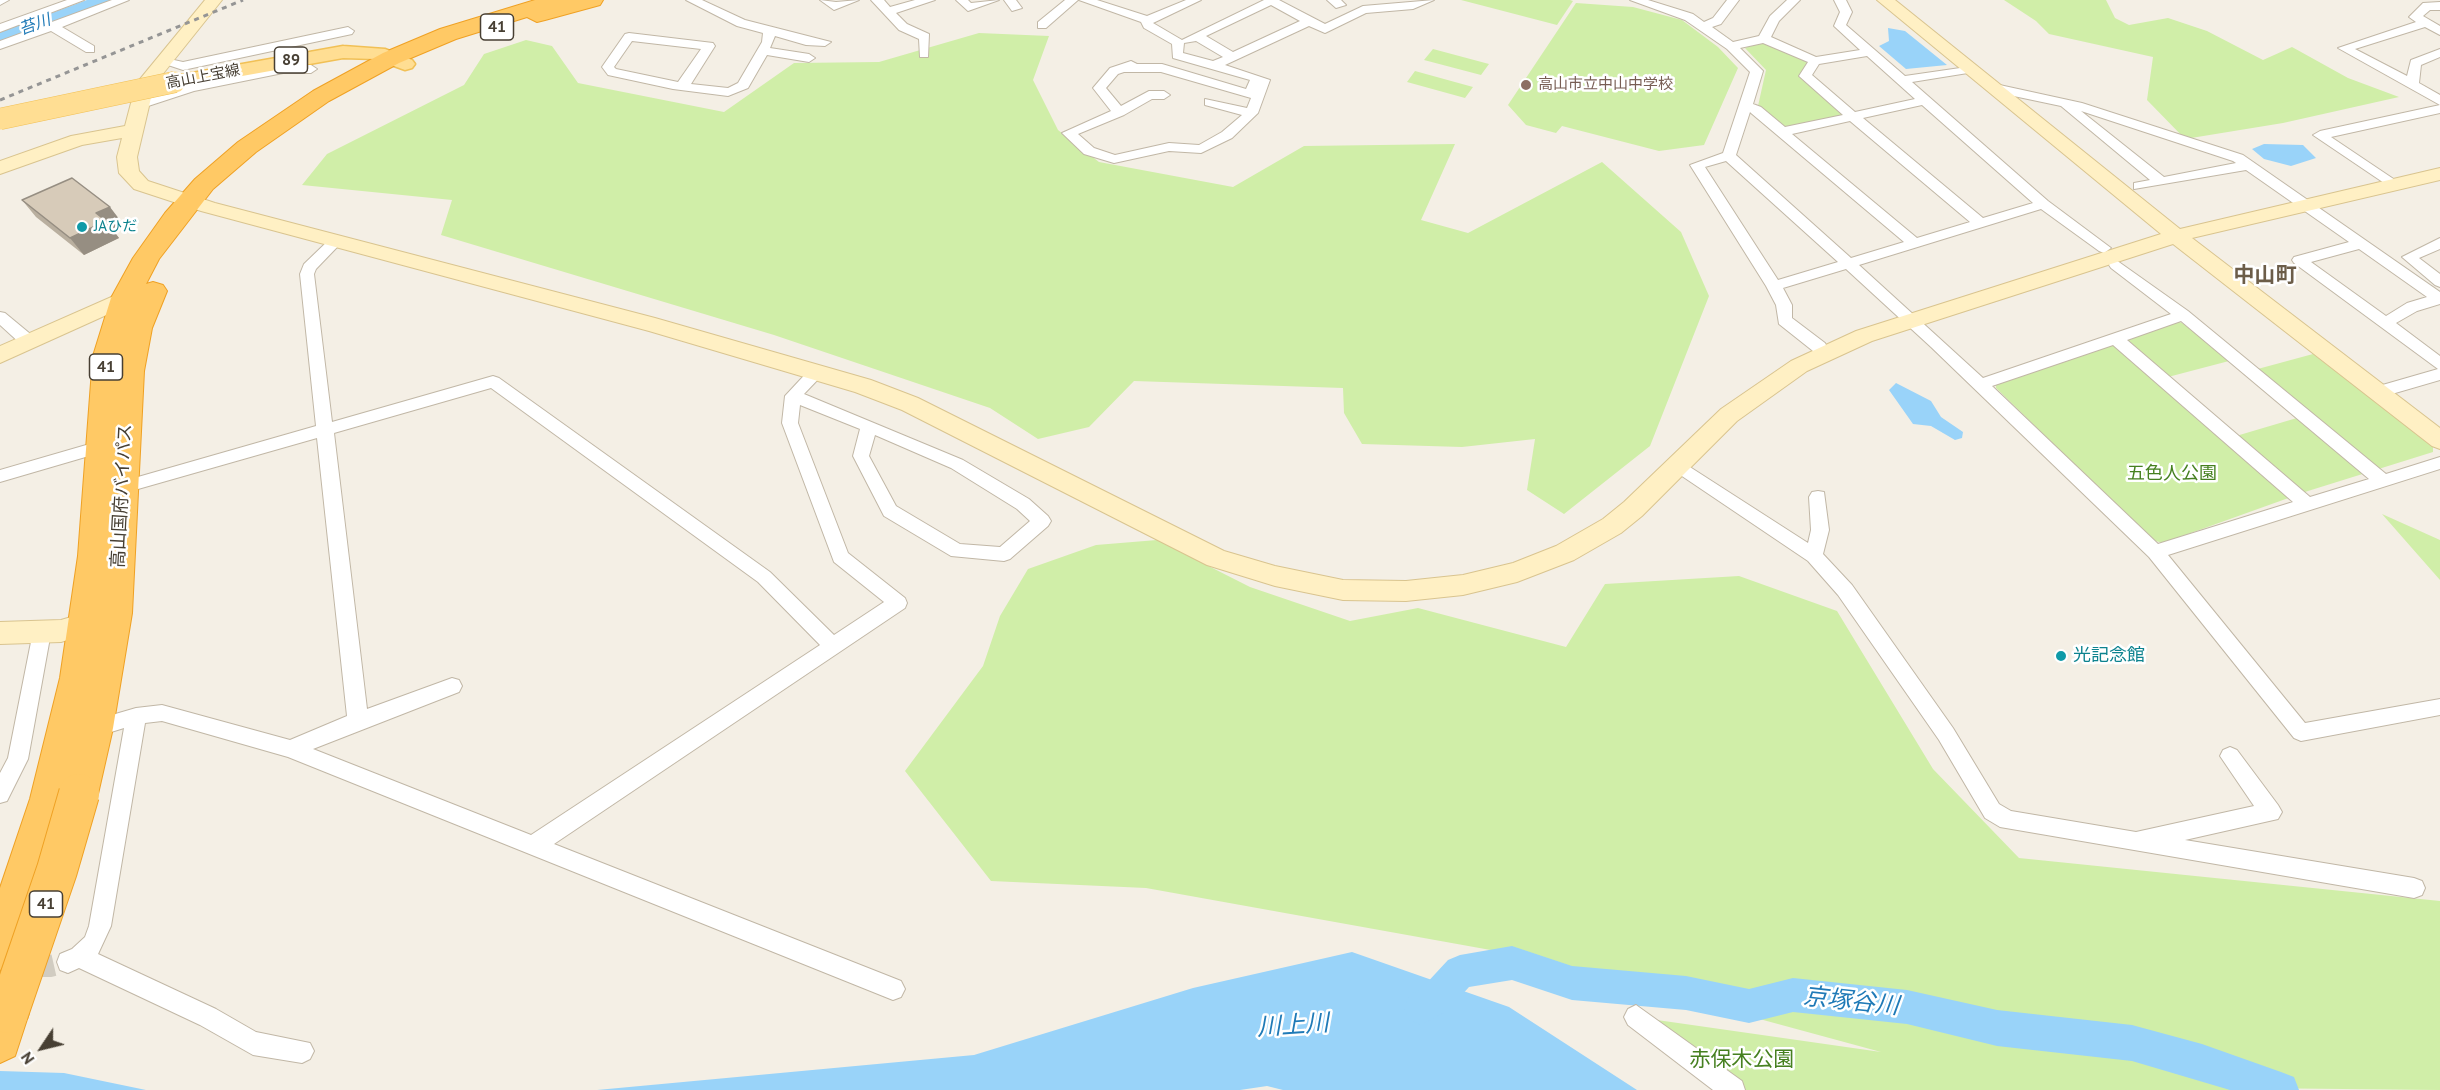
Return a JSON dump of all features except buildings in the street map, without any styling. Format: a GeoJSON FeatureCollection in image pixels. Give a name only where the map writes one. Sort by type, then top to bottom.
{"type":"FeatureCollection","features":[{"type":"Feature","properties":{"kind":"highway","name":"41"},"geometry":{"type":"LineString","coordinates":[[398,61],[479,23],[558,0]]}},
{"type":"Feature","properties":{"kind":"highway","name":"41"},"geometry":{"type":"LineString","coordinates":[[398,61],[484,31],[592,0]]}},
{"type":"Feature","properties":{"kind":"highway","name":"高山国府バイパス"},"geometry":{"type":"LineString","coordinates":[[3,1029],[57,870],[78,678],[88,623],[95,556],[100,447],[108,356],[125,298],[146,258],[198,204],[283,139],[398,61]]}},
{"type":"Feature","properties":{"kind":"highway","name":"高山国府バイパス"},"geometry":{"type":"LineString","coordinates":[[0,950],[95,728],[115,613],[129,370],[138,328],[164,270],[198,204]]}},
{"type":"Feature","properties":{"kind":"highway","name":"41"},"geometry":{"type":"LineString","coordinates":[[0,926],[64,796]]}},
{"type":"Feature","properties":{"kind":"main road","name":"高山上宝線"},"geometry":{"type":"LineString","coordinates":[[0,119],[175,82],[329,53],[369,52],[398,61]]}},
{"type":"Feature","properties":{"kind":"street"},"geometry":{"type":"LineString","coordinates":[[0,28],[53,4],[78,0]]}},
{"type":"Feature","properties":{"kind":"street"},"geometry":{"type":"LineString","coordinates":[[0,45],[123,0]]}},
{"type":"Feature","properties":{"kind":"street"},"geometry":{"type":"LineString","coordinates":[[214,0],[145,84],[132,131],[127,166],[134,179],[154,190],[335,242],[588,307],[818,371],[910,404],[1216,558],[1275,576],[1343,590],[1437,589],[1492,579],[1565,553],[1611,526],[1678,466],[1729,415],[1776,379],[1847,343],[2176,236],[2440,174]]}},
{"type":"Feature","properties":{"kind":"street"},"geometry":{"type":"LineString","coordinates":[[692,0],[741,23],[769,32],[825,42]]}},
{"type":"Feature","properties":{"kind":"street"},"geometry":{"type":"LineString","coordinates":[[826,0],[834,6],[853,0]]}},
{"type":"Feature","properties":{"kind":"street"},"geometry":{"type":"LineString","coordinates":[[877,0],[903,27],[925,37],[924,54]]}},
{"type":"Feature","properties":{"kind":"street"},"geometry":{"type":"LineString","coordinates":[[888,11],[929,0]]}},
{"type":"Feature","properties":{"kind":"street"},"geometry":{"type":"LineString","coordinates":[[962,0],[968,7],[993,0]]}},
{"type":"Feature","properties":{"kind":"street"},"geometry":{"type":"LineString","coordinates":[[1042,25],[1072,0]]}},
{"type":"Feature","properties":{"kind":"street"},"geometry":{"type":"LineString","coordinates":[[1093,1],[1146,20],[1155,19],[1196,0]]}},
{"type":"Feature","properties":{"kind":"street"},"geometry":{"type":"LineString","coordinates":[[1119,112],[1099,88],[1114,71],[1178,49],[1197,36],[1270,0],[1325,29],[1363,10],[1413,5],[1428,0]]}},
{"type":"Feature","properties":{"kind":"street"},"geometry":{"type":"LineString","coordinates":[[1636,0],[1689,17],[1731,45],[1757,71],[1729,156]]}},
{"type":"Feature","properties":{"kind":"street"},"geometry":{"type":"LineString","coordinates":[[1704,26],[1717,21],[1731,0]]}},
{"type":"Feature","properties":{"kind":"street"},"geometry":{"type":"LineString","coordinates":[[1764,39],[1774,19],[1794,0]]}},
{"type":"Feature","properties":{"kind":"street"},"geometry":{"type":"LineString","coordinates":[[1840,0],[1846,12],[1840,26],[2043,204],[2104,248]]}},
{"type":"Feature","properties":{"kind":"street"},"geometry":{"type":"LineString","coordinates":[[1885,0],[2176,236],[2440,440]]}},
{"type":"Feature","properties":{"kind":"street"},"geometry":{"type":"LineString","coordinates":[[2440,6],[2427,6],[2415,17],[2440,31]]}},
{"type":"Feature","properties":{"kind":"street"},"geometry":{"type":"LineString","coordinates":[[1146,20],[1148,25],[1178,49],[1213,66],[1264,80],[1251,113],[1239,126],[1201,149],[1169,147],[1120,159],[1094,153],[1070,133],[1119,112],[1149,95],[1164,94]]}},
{"type":"Feature","properties":{"kind":"street"},"geometry":{"type":"LineString","coordinates":[[1213,66],[1309,21]]}},
{"type":"Feature","properties":{"kind":"street"},"geometry":{"type":"LineString","coordinates":[[2426,23],[2344,48],[2440,100]]}},
{"type":"Feature","properties":{"kind":"street"},"geometry":{"type":"LineString","coordinates":[[52,26],[90,50]]}},
{"type":"Feature","properties":{"kind":"street"},"geometry":{"type":"LineString","coordinates":[[165,62],[183,66],[348,31]]}},
{"type":"Feature","properties":{"kind":"street"},"geometry":{"type":"LineString","coordinates":[[685,87],[684,81],[709,46],[629,37],[608,67],[612,72],[685,87],[734,91],[743,85],[768,42],[769,32]]}},
{"type":"Feature","properties":{"kind":"street"},"geometry":{"type":"LineString","coordinates":[[1197,36],[1232,57]]}},
{"type":"Feature","properties":{"kind":"street"},"geometry":{"type":"LineString","coordinates":[[1731,45],[1764,39],[1815,61],[1870,52]]}},
{"type":"Feature","properties":{"kind":"street"},"geometry":{"type":"LineString","coordinates":[[763,51],[809,58]]}},
{"type":"Feature","properties":{"kind":"street"},"geometry":{"type":"LineString","coordinates":[[2413,84],[2415,63],[2440,53]]}},
{"type":"Feature","properties":{"kind":"street"},"geometry":{"type":"LineString","coordinates":[[1815,61],[1805,76],[1980,223]]}},
{"type":"Feature","properties":{"kind":"street"},"geometry":{"type":"LineString","coordinates":[[1122,68],[1162,68],[1250,94],[1257,79]]}},
{"type":"Feature","properties":{"kind":"street"},"geometry":{"type":"LineString","coordinates":[[139,105],[191,88],[283,69],[311,69]]}},
{"type":"Feature","properties":{"kind":"street"},"geometry":{"type":"LineString","coordinates":[[1903,80],[1970,69]]}},
{"type":"Feature","properties":{"kind":"street"},"geometry":{"type":"LineString","coordinates":[[1995,88],[2064,103],[2238,158],[2440,299]]}},
{"type":"Feature","properties":{"kind":"street"},"geometry":{"type":"LineString","coordinates":[[1782,132],[1926,100]]}},
{"type":"Feature","properties":{"kind":"street"},"geometry":{"type":"LineString","coordinates":[[1210,102],[1251,113]]}},
{"type":"Feature","properties":{"kind":"street"},"geometry":{"type":"LineString","coordinates":[[2064,103],[2161,182]]}},
{"type":"Feature","properties":{"kind":"street"},"geometry":{"type":"LineString","coordinates":[[1744,106],[1756,110],[1915,243]]}},
{"type":"Feature","properties":{"kind":"street"},"geometry":{"type":"LineString","coordinates":[[2393,185],[2320,135],[2440,109]]}},
{"type":"Feature","properties":{"kind":"street"},"geometry":{"type":"LineString","coordinates":[[0,168],[78,140],[132,131]]}},
{"type":"Feature","properties":{"kind":"street"},"geometry":{"type":"LineString","coordinates":[[1729,156],[1981,384],[2155,552],[2301,732],[2440,706]]}},
{"type":"Feature","properties":{"kind":"street"},"geometry":{"type":"LineString","coordinates":[[1729,156],[1697,165],[1774,286],[1784,304],[1784,320],[1819,347]]}},
{"type":"Feature","properties":{"kind":"street"},"geometry":{"type":"LineString","coordinates":[[2139,186],[2248,165]]}},
{"type":"Feature","properties":{"kind":"street"},"geometry":{"type":"LineString","coordinates":[[1774,286],[2043,204]]}},
{"type":"Feature","properties":{"kind":"street"},"geometry":{"type":"LineString","coordinates":[[335,242],[309,267],[307,274],[358,721]]}},
{"type":"Feature","properties":{"kind":"street"},"geometry":{"type":"LineString","coordinates":[[2440,243],[2409,257],[2440,282]]}},
{"type":"Feature","properties":{"kind":"street"},"geometry":{"type":"LineString","coordinates":[[2361,244],[2299,260],[2440,364]]}},
{"type":"Feature","properties":{"kind":"street"},"geometry":{"type":"LineString","coordinates":[[2116,265],[2183,315],[2382,480]]}},
{"type":"Feature","properties":{"kind":"street"},"geometry":{"type":"LineString","coordinates":[[0,355],[125,298]]}},
{"type":"Feature","properties":{"kind":"street"},"geometry":{"type":"LineString","coordinates":[[2385,323],[2412,307],[2440,299]]}},
{"type":"Feature","properties":{"kind":"street"},"geometry":{"type":"LineString","coordinates":[[1981,384],[2183,315]]}},
{"type":"Feature","properties":{"kind":"street"},"geometry":{"type":"LineString","coordinates":[[0,317],[28,341]]}},
{"type":"Feature","properties":{"kind":"street"},"geometry":{"type":"LineString","coordinates":[[2114,337],[2306,504]]}},
{"type":"Feature","properties":{"kind":"street"},"geometry":{"type":"LineString","coordinates":[[534,844],[898,603],[840,557],[790,423],[793,396],[818,371]]}},
{"type":"Feature","properties":{"kind":"street"},"geometry":{"type":"LineString","coordinates":[[2378,392],[2440,374]]}},
{"type":"Feature","properties":{"kind":"street"},"geometry":{"type":"LineString","coordinates":[[124,487],[493,382],[764,577],[832,646]]}},
{"type":"Feature","properties":{"kind":"street"},"geometry":{"type":"LineString","coordinates":[[793,396],[869,426],[957,464],[1023,504],[1042,520],[1004,554],[957,551],[890,511],[861,456],[869,426]]}},
{"type":"Feature","properties":{"kind":"street"},"geometry":{"type":"LineString","coordinates":[[0,476],[100,447]]}},
{"type":"Feature","properties":{"kind":"street"},"geometry":{"type":"LineString","coordinates":[[2155,552],[2440,463]]}},
{"type":"Feature","properties":{"kind":"street"},"geometry":{"type":"LineString","coordinates":[[1678,466],[1814,556],[1845,590],[1872,632],[1946,734],[1992,811],[2007,820],[2414,888]]}},
{"type":"Feature","properties":{"kind":"street"},"geometry":{"type":"LineString","coordinates":[[1814,556],[1820,530],[1818,497]]}},
{"type":"Feature","properties":{"kind":"street"},"geometry":{"type":"LineString","coordinates":[[0,633],[61,632],[88,623]]}},
{"type":"Feature","properties":{"kind":"street"},"geometry":{"type":"LineString","coordinates":[[0,794],[18,759],[42,632]]}},
{"type":"Feature","properties":{"kind":"street"},"geometry":{"type":"LineString","coordinates":[[291,750],[358,721],[452,686]]}},
{"type":"Feature","properties":{"kind":"street"},"geometry":{"type":"LineString","coordinates":[[95,728],[136,716],[162,712],[291,750],[534,844],[893,989]]}},
{"type":"Feature","properties":{"kind":"street"},"geometry":{"type":"LineString","coordinates":[[136,716],[100,926],[93,944],[74,960],[208,1017],[253,1043],[302,1051]]}},
{"type":"Feature","properties":{"kind":"street"},"geometry":{"type":"LineString","coordinates":[[2130,842],[2271,812],[2230,756]]}},
{"type":"Feature","properties":{"kind":"street"},"geometry":{"type":"LineString","coordinates":[[1636,1017],[1733,1090]]}},
{"type":"Feature","properties":{"kind":"green space"},"geometry":{"type":"Polygon","coordinates":[[[1461,0],[1570,0],[1573,1],[1557,25],[1461,0]]]}},
{"type":"Feature","properties":{"kind":"green space"},"geometry":{"type":"Polygon","coordinates":[[[2004,0],[2106,0],[2115,18],[2129,25],[2168,18],[2207,31],[2263,60],[2292,47],[2348,78],[2399,97],[2283,123],[2185,139],[2147,100],[2153,57],[2049,34],[2036,21],[2004,0]]]}},
{"type":"Feature","properties":{"kind":"green space"},"geometry":{"type":"Polygon","coordinates":[[[1576,3],[1633,7],[1682,20],[1718,47],[1738,68],[1704,145],[1659,151],[1562,126],[1556,133],[1526,125],[1508,105],[1576,3]]]}},
{"type":"Feature","properties":{"kind":"green space"},"geometry":{"type":"Polygon","coordinates":[[[979,33],[1049,36],[1033,80],[1058,130],[1099,162],[1233,187],[1304,146],[1455,144],[1421,220],[1468,233],[1602,162],[1681,232],[1709,296],[1650,446],[1564,514],[1527,490],[1535,439],[1462,447],[1362,444],[1344,413],[1343,388],[1134,381],[1089,427],[1038,439],[990,408],[774,335],[441,235],[452,200],[302,185],[327,154],[464,85],[484,54],[526,40],[552,46],[578,83],[724,112],[794,63],[879,62],[979,33]]]}},
{"type":"Feature","properties":{"kind":"green space"},"geometry":{"type":"Polygon","coordinates":[[[1762,42],[1806,60],[1808,63],[1799,77],[1841,112],[1841,115],[1786,128],[1758,106],[1766,70],[1745,48],[1762,42]]]}},
{"type":"Feature","properties":{"kind":"green space"},"geometry":{"type":"Polygon","coordinates":[[[1433,49],[1489,64],[1481,75],[1424,60],[1433,49]]]}},
{"type":"Feature","properties":{"kind":"green space"},"geometry":{"type":"Polygon","coordinates":[[[1415,71],[1473,87],[1465,98],[1407,82],[1415,71]]]}},
{"type":"Feature","properties":{"kind":"green space"},"geometry":{"type":"Polygon","coordinates":[[[2177,321],[2184,324],[2229,361],[2168,377],[2126,341],[2177,321]]]}},
{"type":"Feature","properties":{"kind":"green space","name":"五色人公園"},"geometry":{"type":"Polygon","coordinates":[[[2111,344],[2117,346],[2226,439],[2307,415],[2254,370],[2313,354],[2433,446],[2433,452],[2308,491],[2163,543],[2152,540],[1996,388],[1996,385],[2111,344]]]}},
{"type":"Feature","properties":{"kind":"green space"},"geometry":{"type":"Polygon","coordinates":[[[2382,514],[2440,540],[2440,580],[2382,514]]]}},
{"type":"Feature","properties":{"kind":"green space","name":"赤保木公園"},"geometry":{"type":"Polygon","coordinates":[[[1157,540],[1250,587],[1350,621],[1418,608],[1566,647],[1605,584],[1739,576],[1837,611],[1933,769],[2019,858],[2440,901],[2440,1090],[2247,1088],[2242,1090],[1733,1090],[1636,1017],[1881,1052],[1535,958],[1146,888],[991,881],[905,771],[983,666],[1000,616],[1028,569],[1096,545],[1157,540]]]}},
{"type":"Feature","properties":{"kind":"water"},"geometry":{"type":"Polygon","coordinates":[[[1888,28],[1905,31],[1947,65],[1906,69],[1879,46],[1889,41],[1888,28]]]}},
{"type":"Feature","properties":{"kind":"water"},"geometry":{"type":"Polygon","coordinates":[[[2264,144],[2303,145],[2316,158],[2291,166],[2264,159],[2252,149],[2264,144]]]}},
{"type":"Feature","properties":{"kind":"water"},"geometry":{"type":"Polygon","coordinates":[[[1896,383],[1931,401],[1941,417],[1963,432],[1962,438],[1955,440],[1931,426],[1913,424],[1889,390],[1896,383]]]}},
{"type":"Feature","properties":{"kind":"water","name":"川上川"},"geometry":{"type":"Polygon","coordinates":[[[1352,952],[1509,1007],[1637,1090],[1283,1090],[1267,1086],[1240,1090],[597,1090],[974,1055],[1193,988],[1352,952]]]}},
{"type":"Feature","properties":{"kind":"water"},"geometry":{"type":"Polygon","coordinates":[[[0,1071],[64,1073],[146,1090],[0,1090],[0,1071]]]}},
{"type":"Feature","properties":{"kind":"waterway","name":"苔川"},"geometry":{"type":"LineString","coordinates":[[0,38],[104,0]]}},
{"type":"Feature","properties":{"kind":"waterway","name":"京塚谷川"},"geometry":{"type":"LineString","coordinates":[[1421,1008],[1435,999],[1460,972],[1512,963],[1572,983],[1686,993],[1749,1006],[1793,995],[1907,1007],[1997,1028],[2132,1043],[2202,1062],[2281,1090]]}},
{"type":"Feature","properties":{"kind":"tunnel"},"geometry":{"type":"LineString","coordinates":[[0,966],[50,966],[68,962]]}},
{"type":"Feature","properties":{"kind":"railway"},"geometry":{"type":"LineString","coordinates":[[0,100],[243,0]]}},
{"type":"Feature","properties":{"kind":"place","name":"高山市立中山中学校"},"geometry":{"type":"Point","coordinates":[1526,85]}},
{"type":"Feature","properties":{"kind":"place","name":"JAひだ"},"geometry":{"type":"Point","coordinates":[82,227]}},
{"type":"Feature","properties":{"kind":"place","name":"光記念館"},"geometry":{"type":"Point","coordinates":[2061,656]}},
{"type":"Feature","properties":{"kind":"district","name":"中山町"},"geometry":{"type":"Point","coordinates":[2265,276]}}]}
